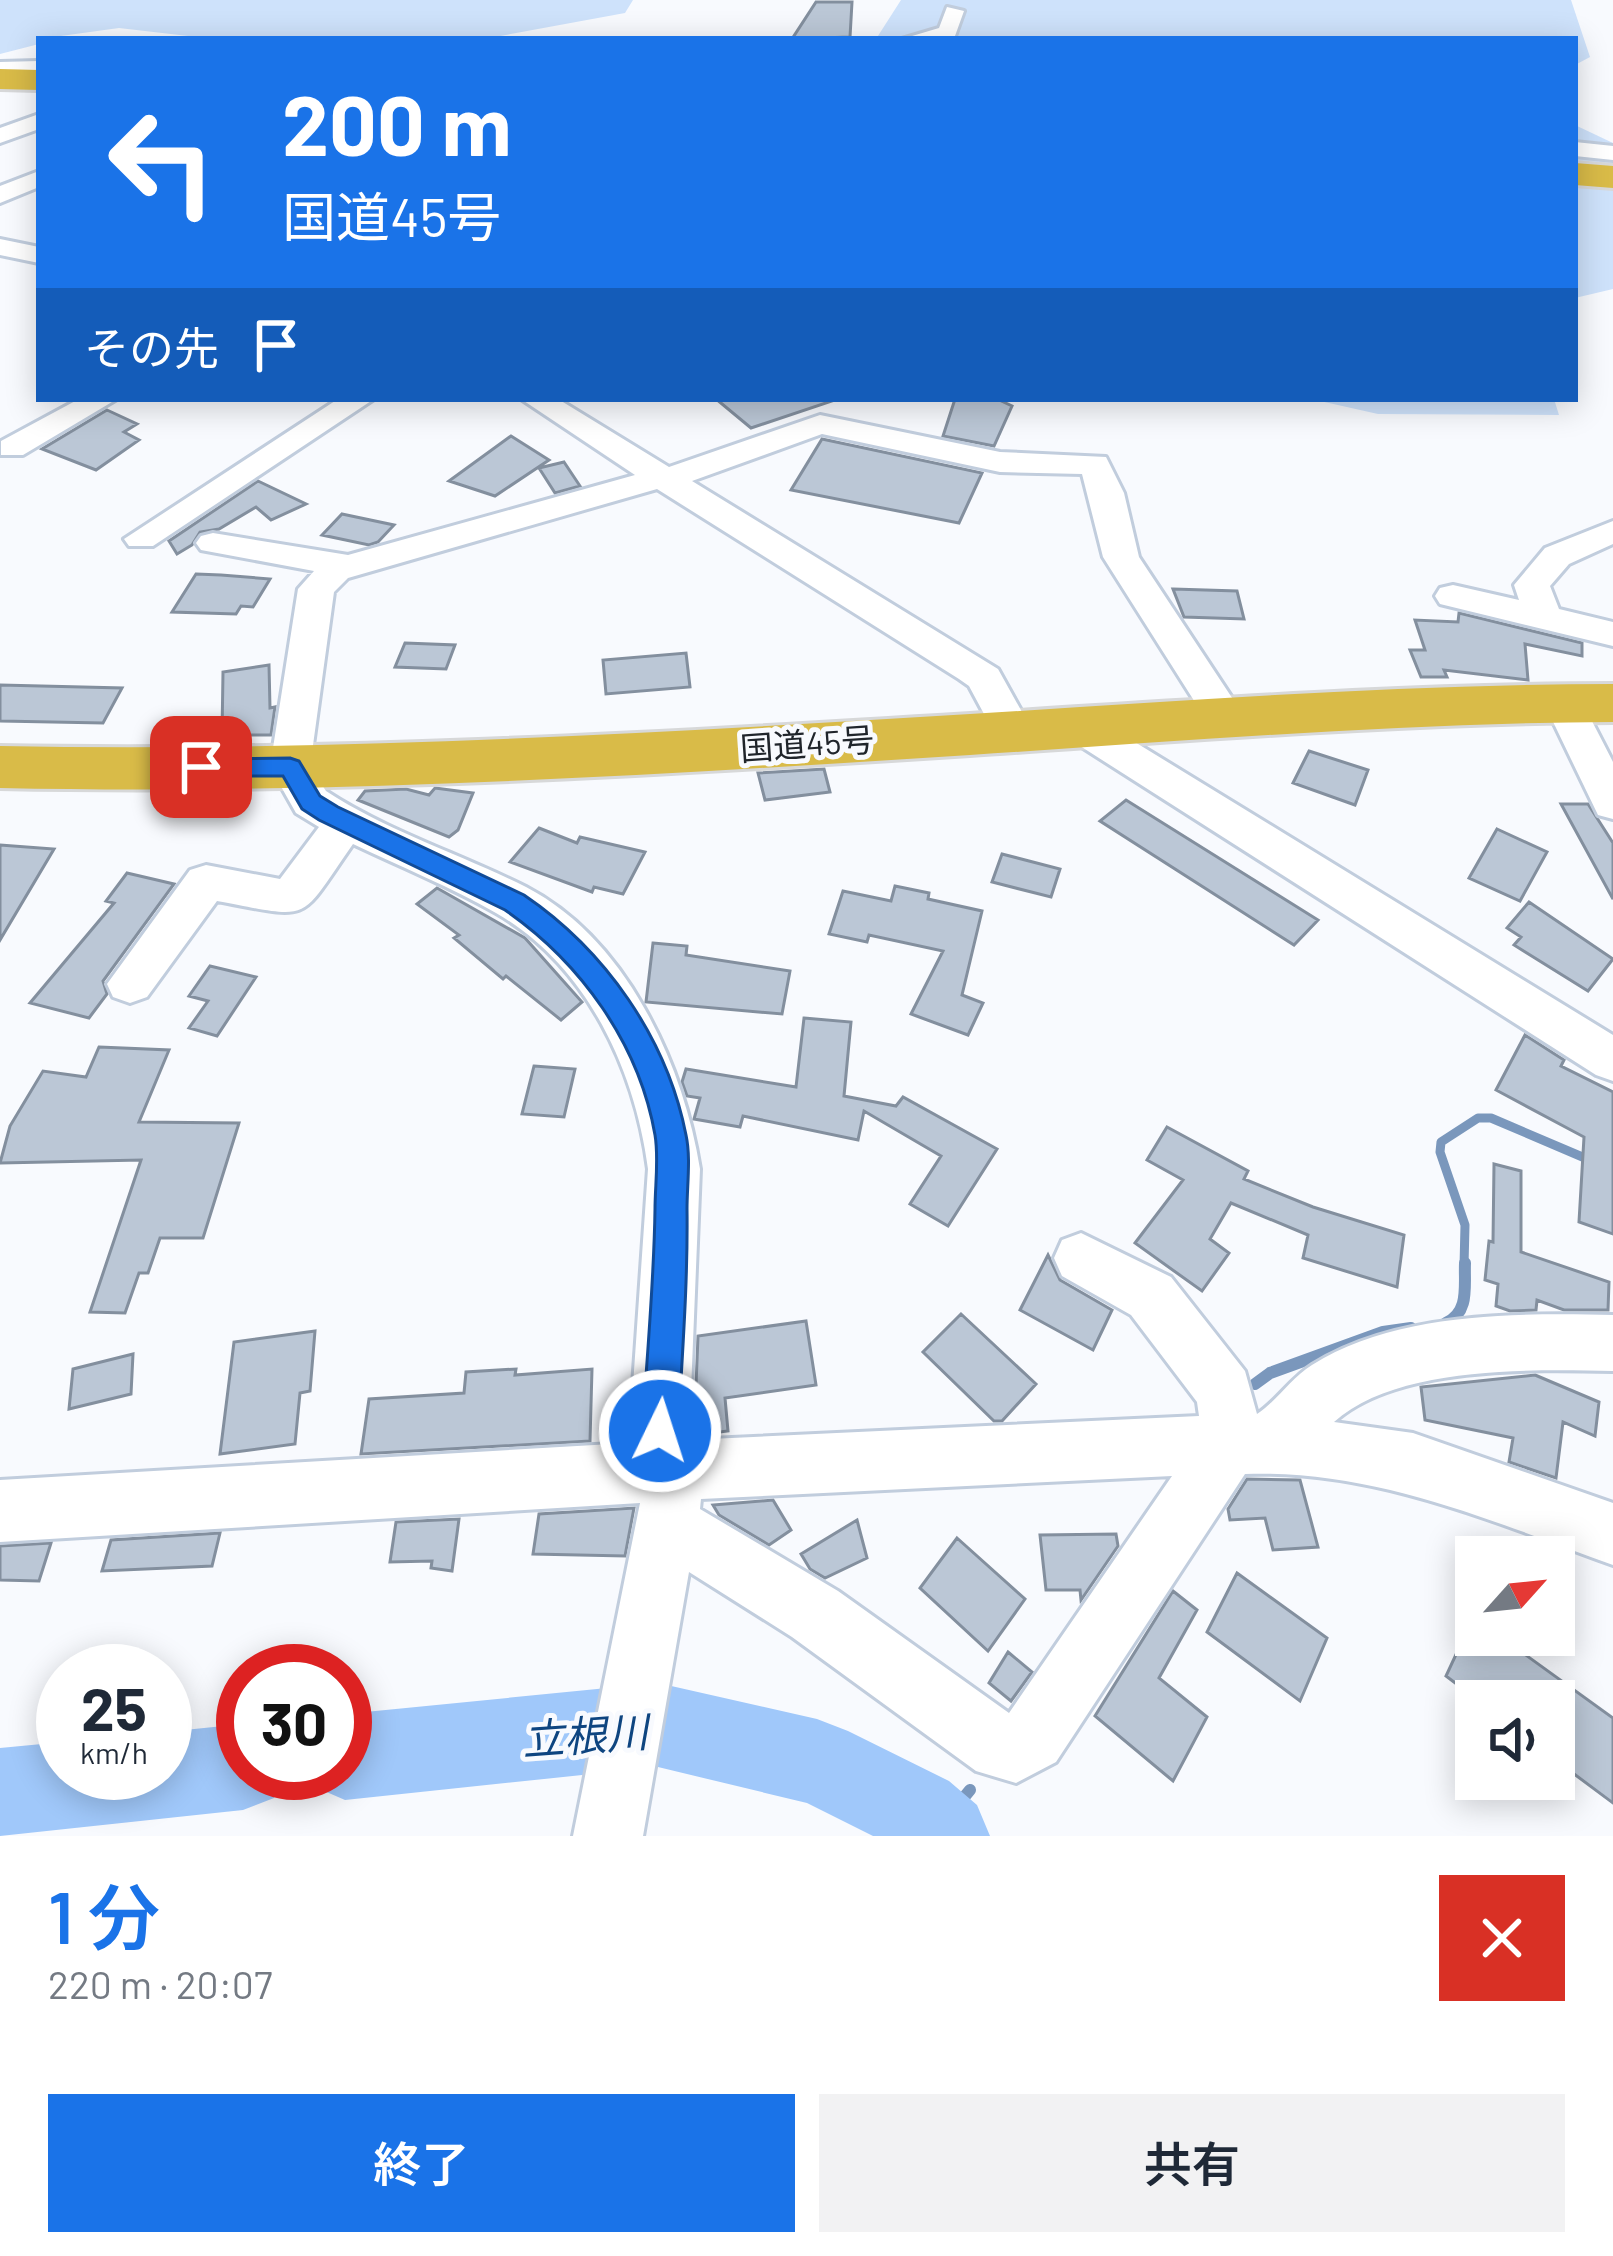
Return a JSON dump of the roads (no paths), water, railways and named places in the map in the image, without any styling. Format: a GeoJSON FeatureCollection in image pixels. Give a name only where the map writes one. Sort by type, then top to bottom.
{"type":"FeatureCollection","features":[{"type":"Feature","properties":{"kind":"highway"},"geometry":{"type":"LineString","coordinates":[[0,80],[36,80]]}},
{"type":"Feature","properties":{"kind":"highway"},"geometry":{"type":"LineString","coordinates":[[0,90],[36,90]]}},
{"type":"Feature","properties":{"kind":"highway"},"geometry":{"type":"LineString","coordinates":[[1578,174],[1613,177]]}},
{"type":"Feature","properties":{"kind":"highway","name":"国道45号"},"geometry":{"type":"LineString","coordinates":[[0,767],[290,767],[589,757],[1012,730],[1588,703]]}},
{"type":"Feature","properties":{"kind":"street"},"geometry":{"type":"LineString","coordinates":[[927,36],[948,32],[955,22],[954,10]]}},
{"type":"Feature","properties":{"kind":"street"},"geometry":{"type":"LineString","coordinates":[[0,69],[36,68]]}},
{"type":"Feature","properties":{"kind":"street"},"geometry":{"type":"LineString","coordinates":[[0,136],[36,122]]}},
{"type":"Feature","properties":{"kind":"street"},"geometry":{"type":"LineString","coordinates":[[1578,149],[1613,153]]}},
{"type":"Feature","properties":{"kind":"street"},"geometry":{"type":"LineString","coordinates":[[0,195],[36,179]]}},
{"type":"Feature","properties":{"kind":"street"},"geometry":{"type":"LineString","coordinates":[[0,248],[36,254]]}},
{"type":"Feature","properties":{"kind":"street"},"geometry":{"type":"LineString","coordinates":[[12,448],[96,402]]}},
{"type":"Feature","properties":{"kind":"street"},"geometry":{"type":"LineString","coordinates":[[141,539],[354,402]]}},
{"type":"Feature","properties":{"kind":"street"},"geometry":{"type":"LineString","coordinates":[[541,402],[984,678],[1012,730]]}},
{"type":"Feature","properties":{"kind":"street"},"geometry":{"type":"LineString","coordinates":[[608,1836],[667,1491],[671,1137],[649,1064],[586,963],[515,902],[311,802],[290,767],[316,589],[336,571],[661,479],[820,424],[1000,462],[1094,464],[1121,554],[1226,719]]}},
{"type":"Feature","properties":{"kind":"street"},"geometry":{"type":"LineString","coordinates":[[1538,609],[1532,585],[1545,565],[1613,531]]}},
{"type":"Feature","properties":{"kind":"street"},"geometry":{"type":"LineString","coordinates":[[213,543],[336,571]]}},
{"type":"Feature","properties":{"kind":"street"},"geometry":{"type":"LineString","coordinates":[[1454,596],[1538,609],[1613,634]]}},
{"type":"Feature","properties":{"kind":"street"},"geometry":{"type":"LineString","coordinates":[[1588,703],[1613,804]]}},
{"type":"Feature","properties":{"kind":"street"},"geometry":{"type":"LineString","coordinates":[[1080,727],[1613,1060]]}},
{"type":"Feature","properties":{"kind":"street"},"geometry":{"type":"LineString","coordinates":[[130,984],[206,882],[291,898],[346,822]]}},
{"type":"Feature","properties":{"kind":"street"},"geometry":{"type":"LineString","coordinates":[[1081,1258],[1151,1296],[1226,1390],[1251,1443]]}},
{"type":"Feature","properties":{"kind":"street"},"geometry":{"type":"LineString","coordinates":[[667,1491],[815,1614],[1000,1747],[1016,1749],[1032,1738],[1251,1443],[1335,1383],[1397,1359],[1574,1341],[1613,1342]]}},
{"type":"Feature","properties":{"kind":"street"},"geometry":{"type":"LineString","coordinates":[[0,1511],[667,1491],[1251,1443],[1413,1463],[1613,1534]]}},
{"type":"Feature","properties":{"kind":"waterway"},"geometry":{"type":"LineString","coordinates":[[1464,1266],[1465,1225],[1440,1152],[1441,1142],[1478,1118],[1491,1118],[1613,1170]]}},
{"type":"Feature","properties":{"kind":"waterway"},"geometry":{"type":"LineString","coordinates":[[1446,1323],[1462,1305],[1465,1263]]}},
{"type":"Feature","properties":{"kind":"waterway"},"geometry":{"type":"LineString","coordinates":[[1255,1384],[1270,1373],[1383,1332],[1411,1328]]}},
{"type":"Feature","properties":{"kind":"waterway","name":"立根川"},"geometry":{"type":"LineString","coordinates":[[372,1754],[658,1725],[817,1762],[918,1812],[946,1836]]}},
{"type":"Feature","properties":{"kind":"waterway","name":"立根川"},"geometry":{"type":"LineString","coordinates":[[0,1792],[216,1770]]}},
{"type":"Feature","properties":{"kind":"waterway"},"geometry":{"type":"LineString","coordinates":[[938,1829],[970,1790]]}}]}
